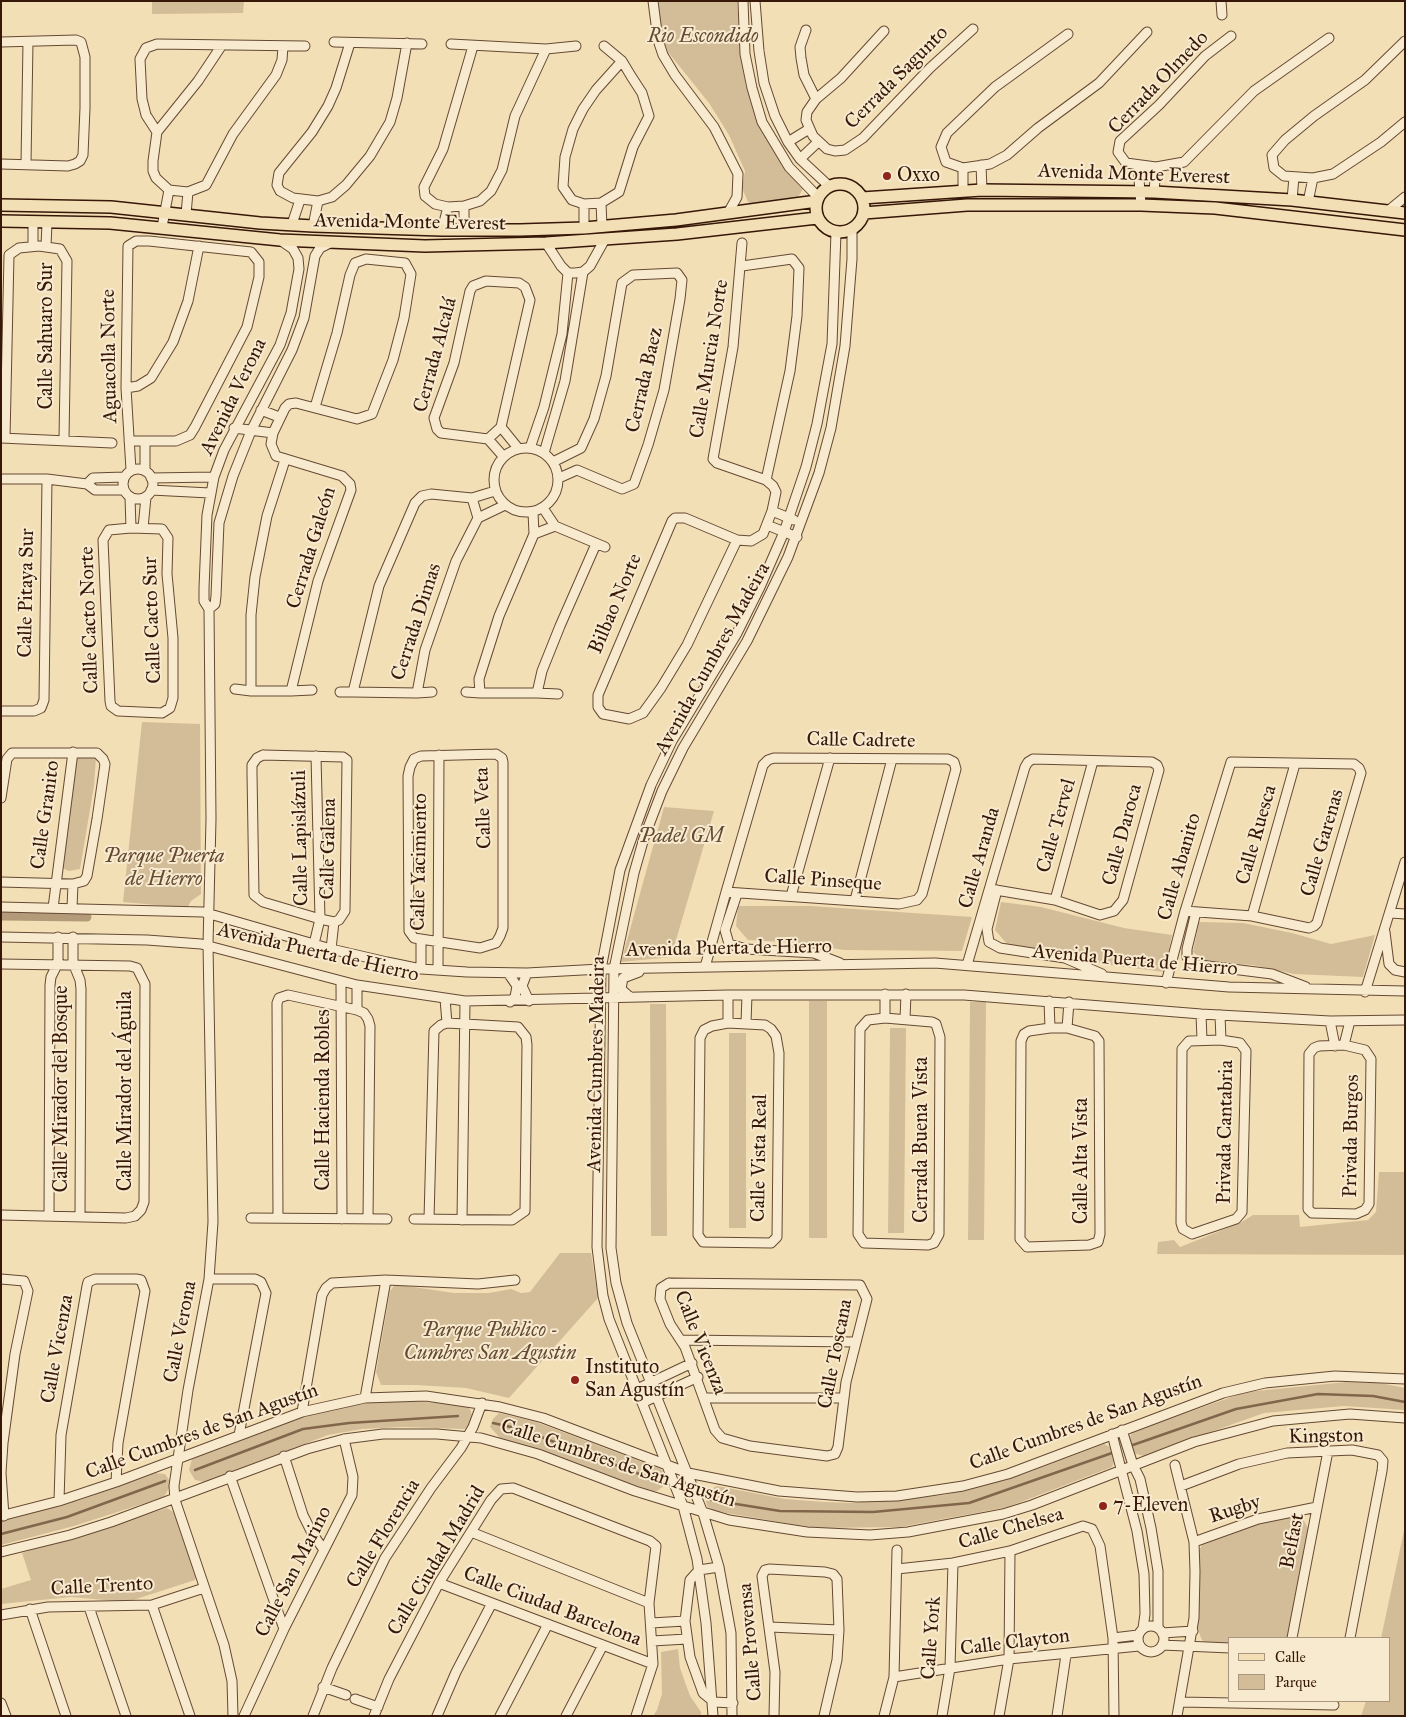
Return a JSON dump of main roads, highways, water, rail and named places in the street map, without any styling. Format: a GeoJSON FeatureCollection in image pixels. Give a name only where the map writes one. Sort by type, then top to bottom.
{"type":"FeatureCollection","features":[{"type":"Feature","properties":{"kind":"main road"},"geometry":{"type":"LineString","coordinates":[[838,184],[848,185],[856,190],[862,198],[864,213],[860,223],[852,230],[836,232],[822,225],[818,218],[818,199],[829,186],[838,184]]}},
{"type":"Feature","properties":{"kind":"main road","name":"Avenida Monte Everest"},"geometry":{"type":"LineString","coordinates":[[862,198],[982,190],[1154,192],[1292,200],[1405,214]]}},
{"type":"Feature","properties":{"kind":"main road"},"geometry":{"type":"LineString","coordinates":[[1045,205],[1046,190]]}},
{"type":"Feature","properties":{"kind":"main road"},"geometry":{"type":"LineString","coordinates":[[1215,208],[1217,195]]}},
{"type":"Feature","properties":{"kind":"main road","name":"Avenida Monte Everest"},"geometry":{"type":"LineString","coordinates":[[1,205],[110,207],[313,226],[442,230],[520,230],[584,228],[728,213],[818,199]]}},
{"type":"Feature","properties":{"kind":"main road","name":"Avenida Monte Everest"},"geometry":{"type":"LineString","coordinates":[[864,213],[967,205],[1141,205],[1215,208],[1405,230]]}},
{"type":"Feature","properties":{"kind":"main road"},"geometry":{"type":"LineString","coordinates":[[33,222],[34,206]]}},
{"type":"Feature","properties":{"kind":"main road","name":"Avenida Monte Everest"},"geometry":{"type":"LineString","coordinates":[[1,221],[110,223],[280,240],[424,246],[546,243],[704,232],[818,218]]}},
{"type":"Feature","properties":{"kind":"main road"},"geometry":{"type":"LineString","coordinates":[[238,236],[240,220]]}},
{"type":"Feature","properties":{"kind":"main road"},"geometry":{"type":"LineString","coordinates":[[376,244],[377,228]]}},
{"type":"Feature","properties":{"kind":"main road"},"geometry":{"type":"LineString","coordinates":[[583,240],[584,228]]}},
{"type":"Feature","properties":{"kind":"main road"},"geometry":{"type":"LineString","coordinates":[[520,230],[521,244]]}},
{"type":"Feature","properties":{"kind":"waterway"},"geometry":{"type":"LineString","coordinates":[[1,916],[87,917]]}},
{"type":"Feature","properties":{"kind":"waterway"},"geometry":{"type":"LineString","coordinates":[[1130,1446],[1236,1409],[1318,1394],[1373,1396],[1405,1402]]}},
{"type":"Feature","properties":{"kind":"waterway"},"geometry":{"type":"LineString","coordinates":[[195,1470],[303,1429],[349,1423],[458,1416]]}},
{"type":"Feature","properties":{"kind":"waterway"},"geometry":{"type":"LineString","coordinates":[[493,1423],[520,1429],[658,1481]]}},
{"type":"Feature","properties":{"kind":"waterway"},"geometry":{"type":"LineString","coordinates":[[711,1500],[780,1511],[873,1512],[969,1503],[1112,1453]]}},
{"type":"Feature","properties":{"kind":"waterway"},"geometry":{"type":"LineString","coordinates":[[1,1534],[67,1517],[165,1481]]}},
{"type":"Feature","properties":{"kind":"place","name":"Oxxo"},"geometry":{"type":"Point","coordinates":[887,176]}},
{"type":"Feature","properties":{"kind":"place","name":"Instituto San Agustín"},"geometry":{"type":"Point","coordinates":[575,1380]}},
{"type":"Feature","properties":{"kind":"place","name":"7-Eleven"},"geometry":{"type":"Point","coordinates":[1103,1506]}},
{"type":"Feature","properties":{"kind":"park label","name":"Rio Escondido"},"geometry":{"type":"Point","coordinates":[703,37]}},
{"type":"Feature","properties":{"kind":"park label","name":"Padel GM"},"geometry":{"type":"Point","coordinates":[681,837]}},
{"type":"Feature","properties":{"kind":"park label","name":"Parque Puerta de Hierro"},"geometry":{"type":"Point","coordinates":[164,868]}},
{"type":"Feature","properties":{"kind":"park label","name":"Parque Publico - Cumbres San Agustin"},"geometry":{"type":"Point","coordinates":[490,1342]}}]}
